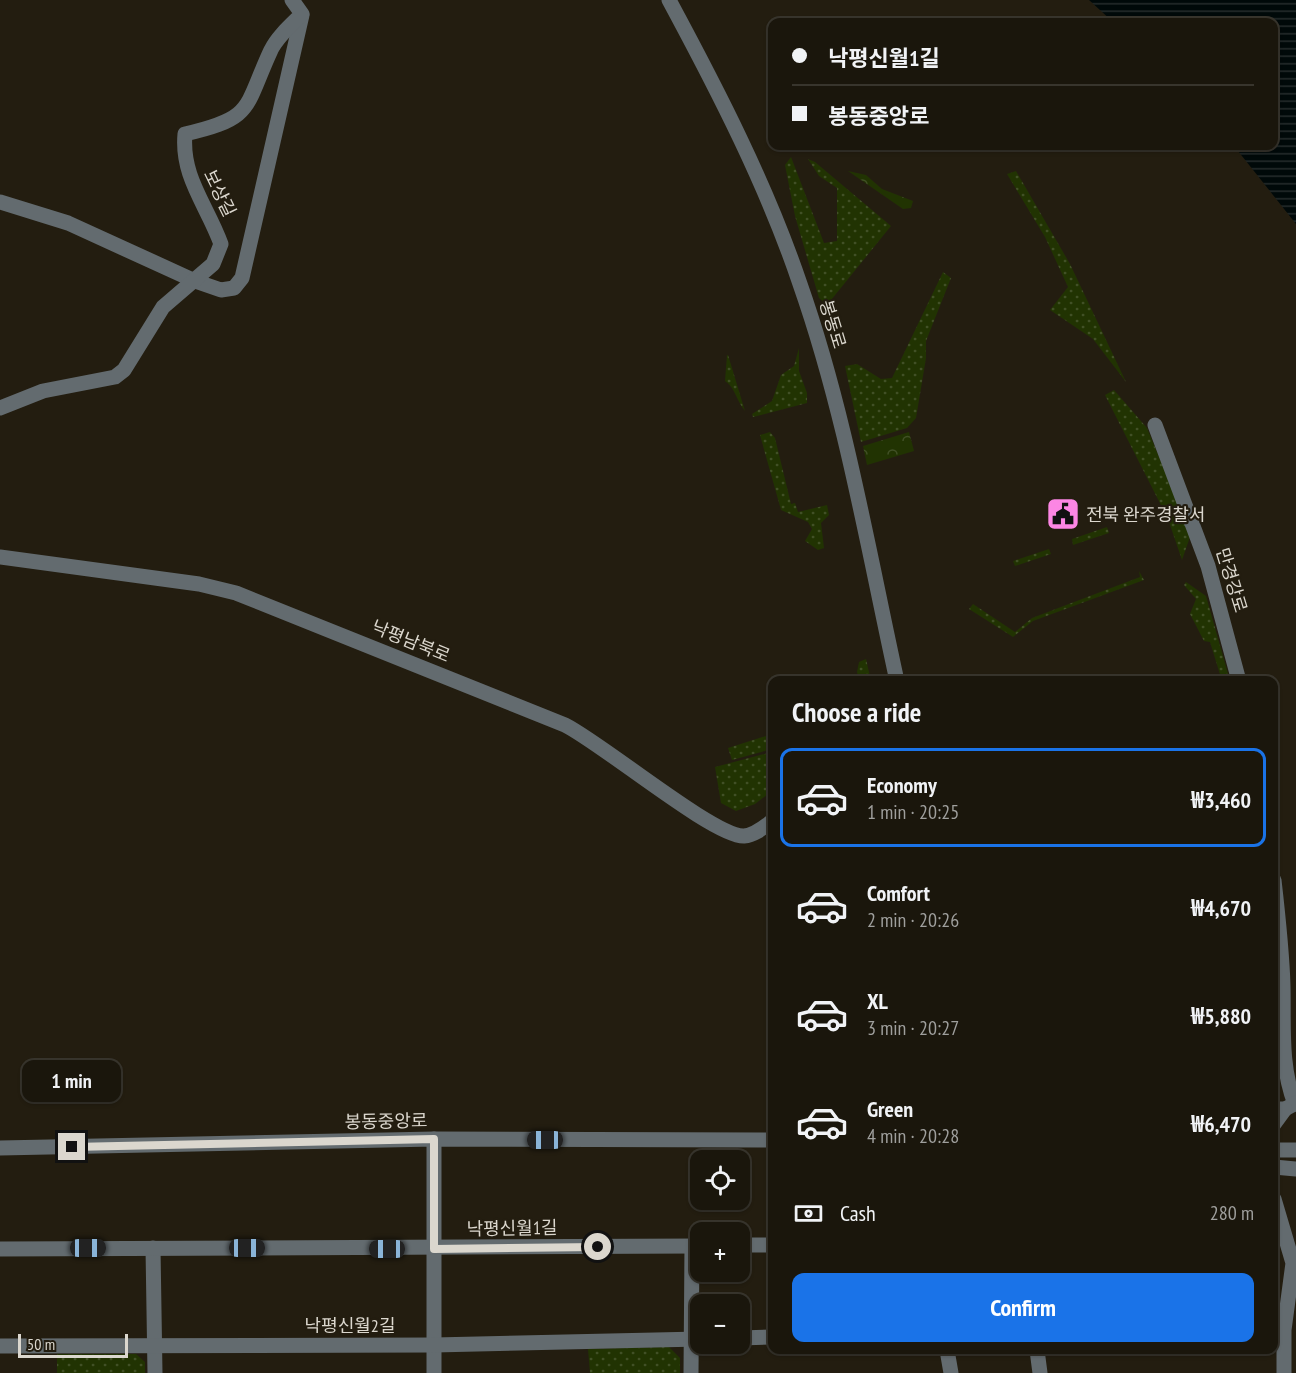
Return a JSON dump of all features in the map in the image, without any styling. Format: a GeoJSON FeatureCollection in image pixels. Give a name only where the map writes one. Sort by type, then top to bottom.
{"type":"FeatureCollection","features":[{"type":"Feature","properties":{"kind":"street"},"geometry":{"type":"LineString","coordinates":[[0,202],[68,223],[195,281],[221,290],[234,288],[242,278],[303,7],[292,0]]}},
{"type":"Feature","properties":{"kind":"street","name":"봉동로"},"geometry":{"type":"LineString","coordinates":[[669,0],[745,154],[800,284],[834,400],[896,676]]}},
{"type":"Feature","properties":{"kind":"street","name":"보상길"},"geometry":{"type":"LineString","coordinates":[[0,408],[43,391],[115,377],[124,370],[163,307],[213,264],[221,244],[190,180],[185,163],[185,134],[222,124],[249,104],[271,50],[303,7]]}},
{"type":"Feature","properties":{"kind":"street","name":"만경강로"},"geometry":{"type":"LineString","coordinates":[[1155,425],[1208,566],[1238,676]]}},
{"type":"Feature","properties":{"kind":"street","name":"낙평남북로"},"geometry":{"type":"LineString","coordinates":[[0,557],[199,584],[236,593],[565,725],[593,740],[695,813],[731,834],[745,836],[756,833],[768,824]]}},
{"type":"Feature","properties":{"kind":"street"},"geometry":{"type":"LineString","coordinates":[[1278,923],[1283,1043],[1288,1087],[1287,1106],[1278,1118]]}},
{"type":"Feature","properties":{"kind":"street"},"geometry":{"type":"LineString","coordinates":[[434,1139],[434,1373]]}},
{"type":"Feature","properties":{"kind":"street","name":"봉동중앙로"},"geometry":{"type":"LineString","coordinates":[[0,1148],[434,1139],[768,1140]]}},
{"type":"Feature","properties":{"kind":"street"},"geometry":{"type":"LineString","coordinates":[[1278,1150],[1295,1150]]}},
{"type":"Feature","properties":{"kind":"street"},"geometry":{"type":"LineString","coordinates":[[1278,1167],[1294,1169]]}},
{"type":"Feature","properties":{"kind":"street"},"geometry":{"type":"LineString","coordinates":[[1278,1212],[1294,1263],[1284,1330],[1284,1373]]}},
{"type":"Feature","properties":{"kind":"street"},"geometry":{"type":"LineString","coordinates":[[750,1245],[768,1245]]}},
{"type":"Feature","properties":{"kind":"street","name":"낙평신월1길"},"geometry":{"type":"LineString","coordinates":[[0,1249],[434,1249],[690,1246]]}},
{"type":"Feature","properties":{"kind":"street"},"geometry":{"type":"LineString","coordinates":[[153,1248],[154,1373]]}},
{"type":"Feature","properties":{"kind":"street"},"geometry":{"type":"LineString","coordinates":[[750,1338],[768,1337]]}},
{"type":"Feature","properties":{"kind":"street","name":"낙평신월2길"},"geometry":{"type":"LineString","coordinates":[[0,1346],[434,1345],[690,1339]]}},
{"type":"Feature","properties":{"kind":"street"},"geometry":{"type":"LineString","coordinates":[[691,1373],[694,1354]]}},
{"type":"Feature","properties":{"kind":"street"},"geometry":{"type":"LineString","coordinates":[[948,1354],[951,1373]]}},
{"type":"Feature","properties":{"kind":"street"},"geometry":{"type":"LineString","coordinates":[[1038,1354],[1040,1373]]}},
{"type":"Feature","properties":{"kind":"green space"},"geometry":{"type":"Polygon","coordinates":[[[791,157],[824,243],[837,241],[837,188],[819,176],[808,159],[815,162],[891,226],[827,305],[819,298],[795,216],[785,165],[791,157]]]}},
{"type":"Feature","properties":{"kind":"green space"},"geometry":{"type":"Polygon","coordinates":[[[848,171],[866,175],[882,189],[913,201],[911,208],[903,209],[848,171]]]}},
{"type":"Feature","properties":{"kind":"green space"},"geometry":{"type":"Polygon","coordinates":[[[1016,171],[1070,264],[1126,382],[1093,339],[1050,310],[1068,287],[1045,237],[1007,174],[1016,171]]]}},
{"type":"Feature","properties":{"kind":"green space"},"geometry":{"type":"Polygon","coordinates":[[[943,272],[951,278],[926,341],[926,358],[916,418],[907,428],[861,442],[845,366],[857,364],[881,379],[892,378],[943,272]]]}},
{"type":"Feature","properties":{"kind":"green space"},"geometry":{"type":"Polygon","coordinates":[[[799,348],[799,371],[807,393],[807,403],[753,417],[752,414],[772,401],[781,375],[794,366],[799,348]]]}},
{"type":"Feature","properties":{"kind":"green space"},"geometry":{"type":"Polygon","coordinates":[[[728,355],[745,411],[725,381],[728,355]]]}},
{"type":"Feature","properties":{"kind":"green space"},"geometry":{"type":"Polygon","coordinates":[[[1114,390],[1147,428],[1191,534],[1182,560],[1168,519],[1105,395],[1114,390]]]}},
{"type":"Feature","properties":{"kind":"green space"},"geometry":{"type":"Polygon","coordinates":[[[770,432],[775,438],[791,504],[795,503],[798,512],[827,505],[829,515],[821,523],[824,548],[818,550],[805,541],[812,529],[808,522],[781,510],[760,435],[770,432]]]}},
{"type":"Feature","properties":{"kind":"green space"},"geometry":{"type":"Polygon","coordinates":[[[909,432],[914,451],[867,465],[863,446],[909,432]]]}},
{"type":"Feature","properties":{"kind":"green space"},"geometry":{"type":"Polygon","coordinates":[[[1107,527],[1109,533],[1073,545],[1072,539],[1107,527]]]}},
{"type":"Feature","properties":{"kind":"green space"},"geometry":{"type":"Polygon","coordinates":[[[1049,549],[1051,554],[1015,566],[1013,561],[1049,549]]]}},
{"type":"Feature","properties":{"kind":"green space"},"geometry":{"type":"Polygon","coordinates":[[[1139,571],[1144,580],[1033,621],[1013,637],[969,609],[973,604],[1015,632],[1032,618],[1140,577],[1139,571]]]}},
{"type":"Feature","properties":{"kind":"green space"},"geometry":{"type":"Polygon","coordinates":[[[1186,582],[1206,596],[1229,676],[1220,676],[1210,642],[1204,641],[1190,614],[1196,599],[1184,585],[1186,582]]]}},
{"type":"Feature","properties":{"kind":"green space"},"geometry":{"type":"Polygon","coordinates":[[[866,659],[870,676],[858,676],[859,662],[866,659]]]}},
{"type":"Feature","properties":{"kind":"green space"},"geometry":{"type":"Polygon","coordinates":[[[768,735],[768,750],[732,760],[728,748],[768,735]]]}},
{"type":"Feature","properties":{"kind":"green space"},"geometry":{"type":"Polygon","coordinates":[[[768,753],[768,794],[755,804],[736,811],[721,803],[715,767],[768,753]]]}},
{"type":"Feature","properties":{"kind":"green space"},"geometry":{"type":"Polygon","coordinates":[[[1278,1041],[1280,1070],[1278,1072],[1278,1041]]]}},
{"type":"Feature","properties":{"kind":"green space"},"geometry":{"type":"Polygon","coordinates":[[[669,1347],[680,1358],[680,1373],[590,1373],[588,1349],[669,1347]]]}},
{"type":"Feature","properties":{"kind":"green space"},"geometry":{"type":"Polygon","coordinates":[[[57,1354],[136,1354],[145,1362],[145,1373],[57,1373],[57,1354]]]}},
{"type":"Feature","properties":{"kind":"shaded area"},"geometry":{"type":"Polygon","coordinates":[[[1089,0],[1296,0],[1296,224],[1237,150],[1278,150],[1278,18],[1109,18],[1089,0]]]}},
{"type":"Feature","properties":{"kind":"place","name":"전북 완주경찰서"},"geometry":{"type":"Point","coordinates":[1063,514]}},
{"type":"Feature","properties":{"kind":"route"},"geometry":{"type":"LineString","coordinates":[[72,1147],[434,1139],[434,1249],[598,1247]]}}]}
